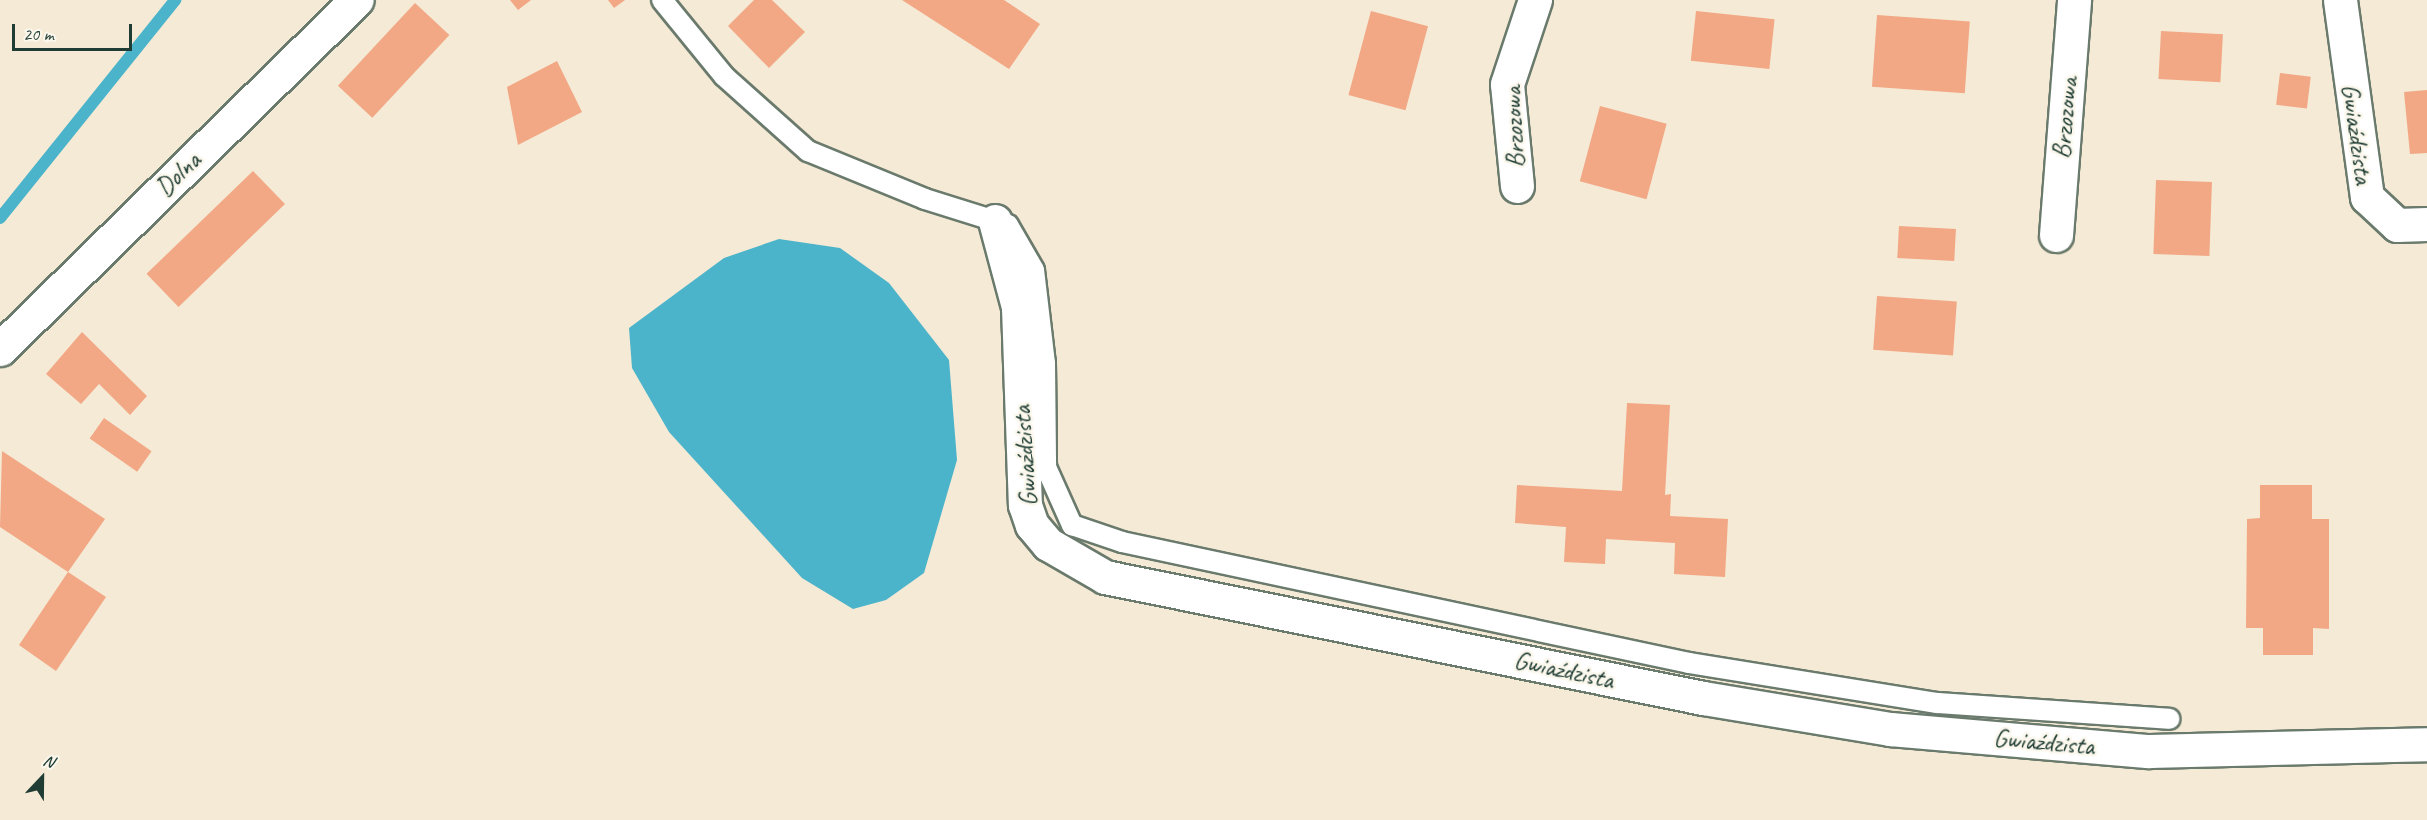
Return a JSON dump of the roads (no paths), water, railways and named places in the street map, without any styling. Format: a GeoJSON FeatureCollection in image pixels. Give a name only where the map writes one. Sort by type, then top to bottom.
{"type":"FeatureCollection","features":[{"type":"Feature","properties":{"kind":"street","name":"Dolna"},"geometry":{"type":"LineString","coordinates":[[0,349],[356,0]]}},
{"type":"Feature","properties":{"kind":"street","name":"Brzozowa"},"geometry":{"type":"LineString","coordinates":[[1517,186],[1508,84],[1535,0]]}},
{"type":"Feature","properties":{"kind":"street","name":"Brzozowa"},"geometry":{"type":"LineString","coordinates":[[2056,235],[2074,0]]}},
{"type":"Feature","properties":{"kind":"street","name":"Gwiaździsta"},"geometry":{"type":"LineString","coordinates":[[2340,0],[2367,197],[2397,225],[2427,224]]}},
{"type":"Feature","properties":{"kind":"street","name":"Gwiaździsta"},"geometry":{"type":"LineString","coordinates":[[995,221],[1018,307],[1024,505],[1032,525],[1048,544],[1105,578],[1703,698],[1890,729],[2149,751],[2427,744]]}},
{"type":"Feature","properties":{"kind":"lane"},"geometry":{"type":"LineString","coordinates":[[662,0],[724,76],[808,152],[995,221]]}},
{"type":"Feature","properties":{"kind":"lane","name":"Gwiaździsta"},"geometry":{"type":"LineString","coordinates":[[995,221],[1008,225],[1034,270],[1045,363],[1046,466],[1072,525],[1133,544],[1689,663],[1937,703],[2169,719]]}},
{"type":"Feature","properties":{"kind":"water"},"geometry":{"type":"Polygon","coordinates":[[[779,239],[840,248],[889,283],[949,360],[957,460],[924,573],[886,600],[853,609],[802,578],[669,432],[632,368],[629,328],[724,258],[779,239]]]}},
{"type":"Feature","properties":{"kind":"waterway"},"geometry":{"type":"LineString","coordinates":[[0,218],[175,0]]}}]}
